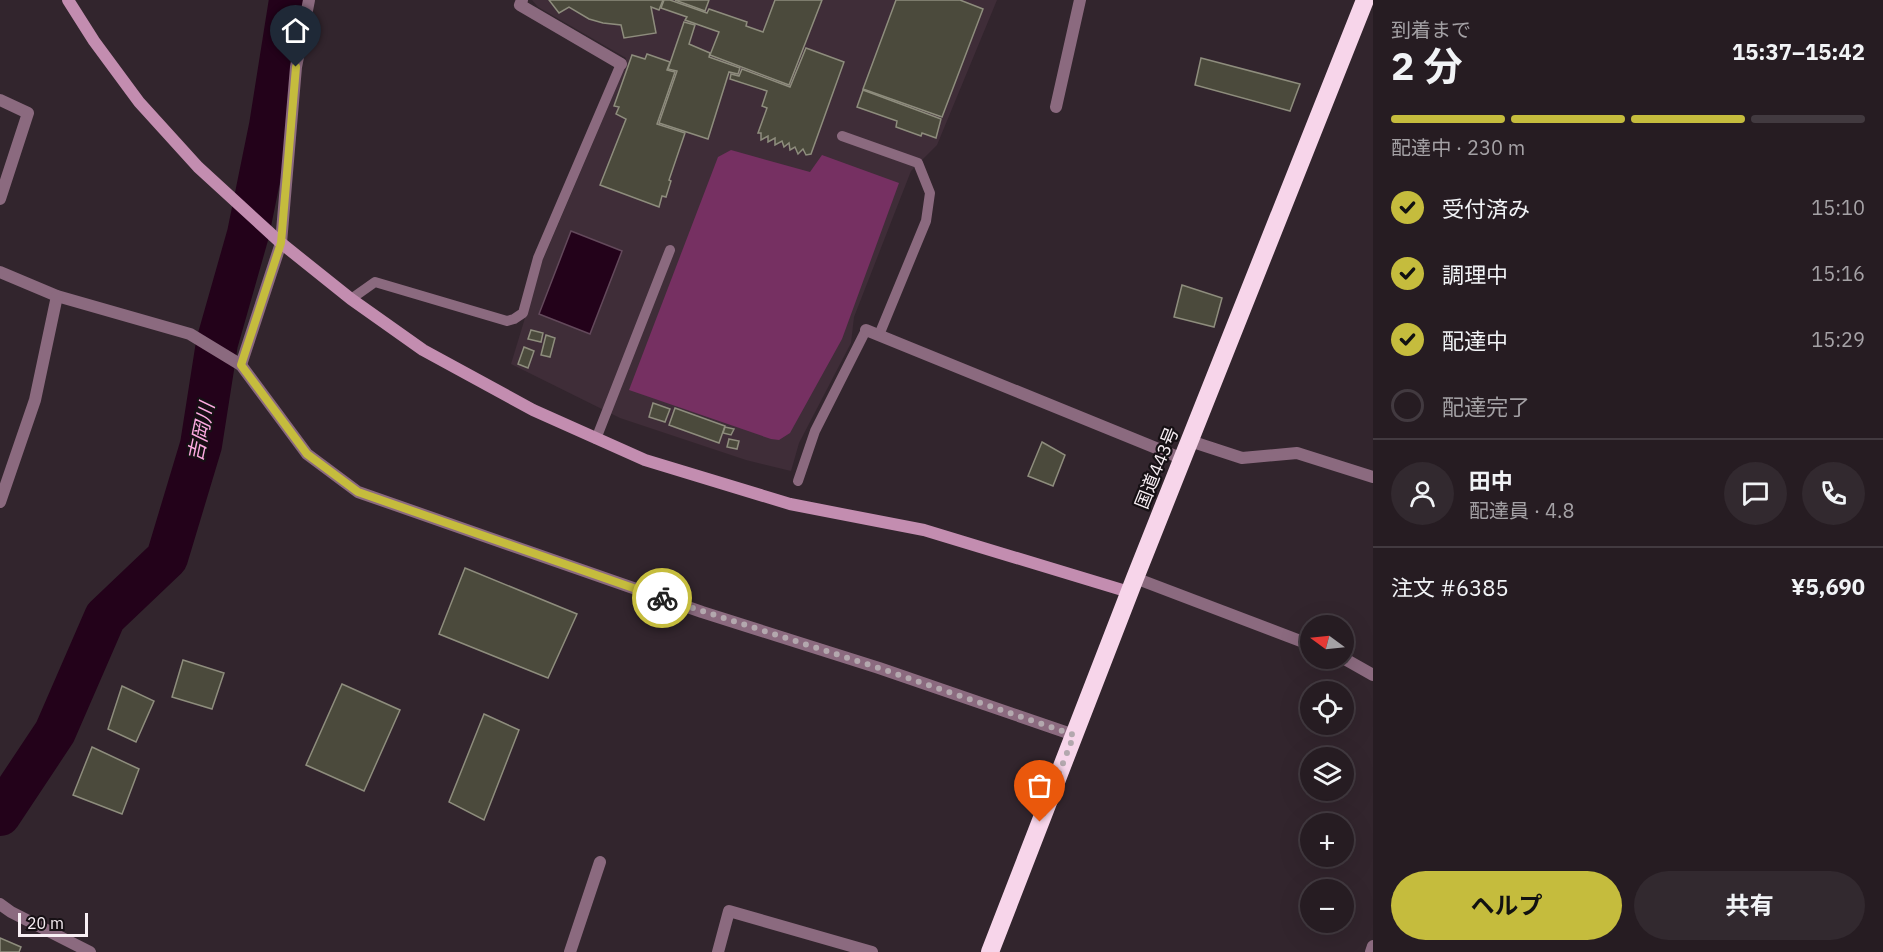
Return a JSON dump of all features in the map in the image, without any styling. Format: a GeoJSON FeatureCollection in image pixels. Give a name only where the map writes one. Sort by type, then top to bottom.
{"type":"FeatureCollection","features":[{"type":"Feature","properties":{"kind":"highway","name":"国道443号"},"geometry":{"type":"LineString","coordinates":[[990,952],[1132,585],[1365,0]]}},
{"type":"Feature","properties":{"kind":"street"},"geometry":{"type":"LineString","coordinates":[[68,0],[94,41],[140,102],[198,167],[277,239],[351,299],[423,350],[533,411],[645,460],[790,504],[924,530],[1132,585],[1300,641]]}},
{"type":"Feature","properties":{"kind":"street"},"geometry":{"type":"LineString","coordinates":[[241,365],[277,239],[296,67],[309,0]]}},
{"type":"Feature","properties":{"kind":"street"},"geometry":{"type":"LineString","coordinates":[[522,0],[520,4],[621,64]]}},
{"type":"Feature","properties":{"kind":"street"},"geometry":{"type":"LineString","coordinates":[[1056,107],[1080,0]]}},
{"type":"Feature","properties":{"kind":"street"},"geometry":{"type":"LineString","coordinates":[[0,100],[28,113],[0,199]]}},
{"type":"Feature","properties":{"kind":"street"},"geometry":{"type":"LineString","coordinates":[[0,272],[57,296],[190,334],[241,365],[307,454],[358,492],[702,612],[879,668],[1074,735]]}},
{"type":"Feature","properties":{"kind":"street"},"geometry":{"type":"LineString","coordinates":[[0,502],[35,399],[57,296]]}},
{"type":"Feature","properties":{"kind":"street"},"geometry":{"type":"LineString","coordinates":[[866,330],[1183,459]]}},
{"type":"Feature","properties":{"kind":"street"},"geometry":{"type":"LineString","coordinates":[[1190,441],[1242,459],[1297,453],[1373,477]]}},
{"type":"Feature","properties":{"kind":"street"},"geometry":{"type":"LineString","coordinates":[[1354,664],[1373,675]]}},
{"type":"Feature","properties":{"kind":"street"},"geometry":{"type":"LineString","coordinates":[[570,952],[600,862]]}},
{"type":"Feature","properties":{"kind":"street"},"geometry":{"type":"LineString","coordinates":[[0,904],[11,912],[90,952]]}},
{"type":"Feature","properties":{"kind":"street"},"geometry":{"type":"LineString","coordinates":[[717,952],[729,911],[872,952]]}},
{"type":"Feature","properties":{"kind":"street"},"geometry":{"type":"LineString","coordinates":[[1371,952],[1373,946]]}},
{"type":"Feature","properties":{"kind":"lane"},"geometry":{"type":"LineString","coordinates":[[351,299],[375,282],[507,321],[523,313],[538,258],[621,64]]}},
{"type":"Feature","properties":{"kind":"lane"},"geometry":{"type":"LineString","coordinates":[[842,136],[918,163],[930,193],[926,221],[879,335]]}},
{"type":"Feature","properties":{"kind":"lane"},"geometry":{"type":"LineString","coordinates":[[596,439],[670,250]]}},
{"type":"Feature","properties":{"kind":"lane"},"geometry":{"type":"LineString","coordinates":[[798,482],[815,431],[866,330]]}},
{"type":"Feature","properties":{"kind":"shaded area"},"geometry":{"type":"Polygon","coordinates":[[[532,0],[997,0],[937,145],[911,171],[854,317],[851,343],[799,443],[791,471],[746,460],[620,418],[511,364],[542,262],[617,86],[626,58],[538,7],[532,0]]]}},
{"type":"Feature","properties":{"kind":"shaded area"},"geometry":{"type":"Polygon","coordinates":[[[731,150],[810,172],[822,155],[899,183],[842,339],[790,433],[779,440],[629,390],[718,157],[731,150]]]}},
{"type":"Feature","properties":{"kind":"shaded area"},"geometry":{"type":"Polygon","coordinates":[[[571,231],[622,251],[590,334],[539,314],[571,231]]]}},
{"type":"Feature","properties":{"kind":"building"},"geometry":{"type":"Polygon","coordinates":[[[549,0],[663,0],[659,10],[651,7],[656,33],[624,38],[621,25],[589,19],[569,7],[559,13],[549,0]]]}},
{"type":"Feature","properties":{"kind":"building"},"geometry":{"type":"Polygon","coordinates":[[[664,0],[707,13],[709,9],[747,22],[746,26],[763,32],[775,0],[822,0],[789,85],[710,55],[719,32],[685,20],[687,17],[661,8],[664,0]]]}},
{"type":"Feature","properties":{"kind":"building"},"geometry":{"type":"Polygon","coordinates":[[[675,0],[709,0],[705,11],[675,0]]]}},
{"type":"Feature","properties":{"kind":"building"},"geometry":{"type":"Polygon","coordinates":[[[896,0],[960,0],[983,9],[942,117],[863,89],[896,0]]]}},
{"type":"Feature","properties":{"kind":"building"},"geometry":{"type":"Polygon","coordinates":[[[684,22],[695,25],[689,44],[710,53],[709,57],[740,68],[738,74],[729,72],[708,139],[659,123],[677,71],[668,69],[684,22]]]}},
{"type":"Feature","properties":{"kind":"building"},"geometry":{"type":"Polygon","coordinates":[[[806,48],[844,62],[811,154],[806,155],[803,149],[798,154],[795,147],[790,150],[789,143],[784,147],[782,141],[775,145],[775,138],[768,142],[768,136],[761,140],[761,133],[758,133],[767,108],[762,106],[767,91],[730,79],[731,74],[739,76],[742,69],[790,87],[806,48]]]}},
{"type":"Feature","properties":{"kind":"building"},"geometry":{"type":"Polygon","coordinates":[[[647,54],[670,62],[667,70],[675,72],[657,124],[685,133],[669,180],[671,181],[666,197],[662,196],[659,207],[600,185],[626,119],[616,114],[619,107],[614,106],[632,55],[645,59],[647,54]]]}},
{"type":"Feature","properties":{"kind":"building"},"geometry":{"type":"Polygon","coordinates":[[[1201,58],[1300,84],[1290,111],[1195,85],[1201,58]]]}},
{"type":"Feature","properties":{"kind":"building"},"geometry":{"type":"Polygon","coordinates":[[[863,90],[941,119],[936,138],[922,133],[921,136],[896,127],[897,121],[857,107],[863,90]]]}},
{"type":"Feature","properties":{"kind":"building"},"geometry":{"type":"Polygon","coordinates":[[[1182,285],[1222,298],[1214,327],[1174,317],[1182,285]]]}},
{"type":"Feature","properties":{"kind":"building"},"geometry":{"type":"Polygon","coordinates":[[[531,330],[543,333],[541,342],[528,339],[531,330]]]}},
{"type":"Feature","properties":{"kind":"building"},"geometry":{"type":"Polygon","coordinates":[[[546,335],[555,338],[550,357],[541,355],[546,335]]]}},
{"type":"Feature","properties":{"kind":"building"},"geometry":{"type":"Polygon","coordinates":[[[524,347],[534,351],[528,368],[518,364],[524,347]]]}},
{"type":"Feature","properties":{"kind":"building"},"geometry":{"type":"Polygon","coordinates":[[[653,403],[670,409],[665,422],[649,417],[653,403]]]}},
{"type":"Feature","properties":{"kind":"building"},"geometry":{"type":"Polygon","coordinates":[[[675,408],[725,426],[719,443],[669,425],[675,408]]]}},
{"type":"Feature","properties":{"kind":"building"},"geometry":{"type":"Polygon","coordinates":[[[725,427],[734,429],[731,435],[723,433],[725,427]]]}},
{"type":"Feature","properties":{"kind":"building"},"geometry":{"type":"Polygon","coordinates":[[[729,439],[739,441],[737,449],[727,447],[729,439]]]}},
{"type":"Feature","properties":{"kind":"building"},"geometry":{"type":"Polygon","coordinates":[[[1042,442],[1065,455],[1053,486],[1028,476],[1042,442]]]}},
{"type":"Feature","properties":{"kind":"building"},"geometry":{"type":"Polygon","coordinates":[[[465,568],[577,614],[548,678],[439,634],[465,568]]]}},
{"type":"Feature","properties":{"kind":"building"},"geometry":{"type":"Polygon","coordinates":[[[183,660],[224,673],[212,709],[172,697],[183,660]]]}},
{"type":"Feature","properties":{"kind":"building"},"geometry":{"type":"Polygon","coordinates":[[[342,684],[400,710],[364,791],[306,765],[342,684]]]}},
{"type":"Feature","properties":{"kind":"building"},"geometry":{"type":"Polygon","coordinates":[[[122,686],[154,701],[136,742],[108,729],[122,686]]]}},
{"type":"Feature","properties":{"kind":"building"},"geometry":{"type":"Polygon","coordinates":[[[484,714],[519,730],[484,820],[449,802],[484,714]]]}},
{"type":"Feature","properties":{"kind":"building"},"geometry":{"type":"Polygon","coordinates":[[[92,747],[139,769],[122,814],[73,795],[92,747]]]}},
{"type":"Feature","properties":{"kind":"building"},"geometry":{"type":"Polygon","coordinates":[[[0,938],[21,947],[19,952],[0,952],[0,938]]]}},
{"type":"Feature","properties":{"kind":"waterway","name":"吉岡川"},"geometry":{"type":"LineString","coordinates":[[0,815],[55,732],[105,617],[167,558],[201,445],[217,343],[248,234],[270,126],[290,0]]}},
{"type":"Feature","properties":{"kind":"way so far"},"geometry":{"type":"LineString","coordinates":[[662,598],[879,668],[1074,735],[1040,822]]}},
{"type":"Feature","properties":{"kind":"route"},"geometry":{"type":"LineString","coordinates":[[296,67],[281,243],[241,365],[307,454],[358,492],[662,598]]}}]}
